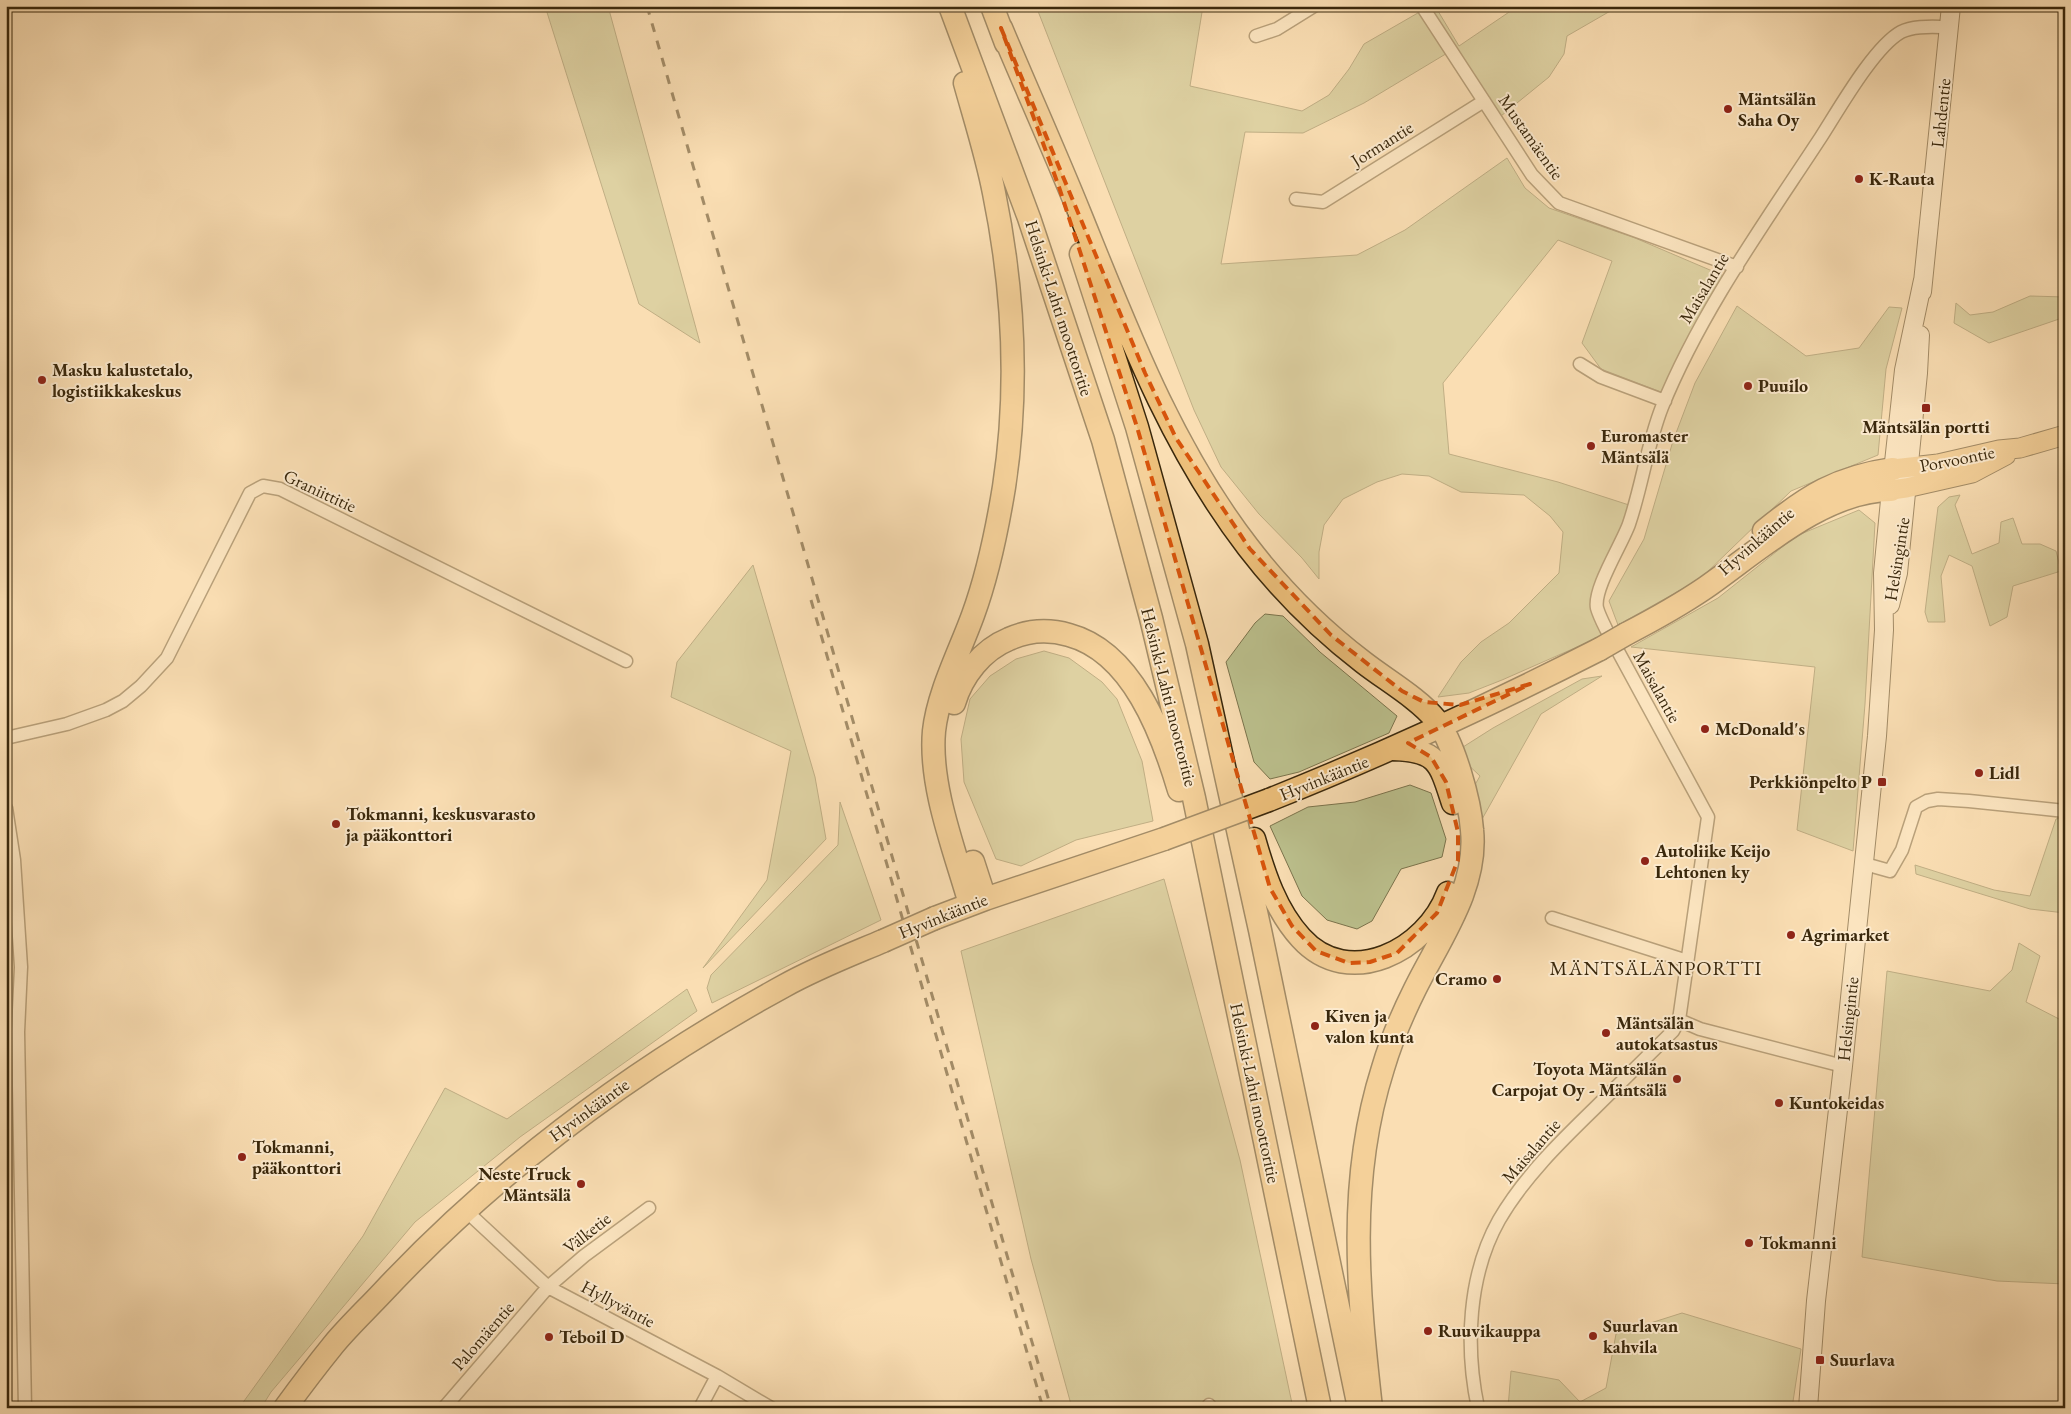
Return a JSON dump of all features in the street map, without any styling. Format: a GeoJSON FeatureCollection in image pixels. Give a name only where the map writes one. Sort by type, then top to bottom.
{"type":"FeatureCollection","features":[{"type":"Feature","properties":{"kind":"highway"},"geometry":{"type":"LineString","coordinates":[[938,6],[964,82],[994,192],[1005,253],[1012,312],[1014,372],[1011,433],[996,531],[974,613],[939,707],[934,731],[934,759],[942,806],[977,902]]}},
{"type":"Feature","properties":{"kind":"highway","name":"Helsinki-Lahti moottoritie"},"geometry":{"type":"LineString","coordinates":[[950,6],[1029,218],[1103,440],[1170,696],[1194,798],[1320,1408]]}},
{"type":"Feature","properties":{"kind":"highway","name":"Helsinki-Lahti moottoritie"},"geometry":{"type":"LineString","coordinates":[[992,6],[1059,187],[1137,427],[1197,644],[1260,930],[1359,1408]]}},
{"type":"Feature","properties":{"kind":"highway"},"geometry":{"type":"LineString","coordinates":[[1001,28],[1066,178],[1145,374],[1176,438],[1226,517],[1250,549],[1298,604],[1361,660],[1424,708],[1442,728],[1452,749],[1467,803],[1472,829],[1471,866],[1467,882],[1400,1021],[1384,1064],[1365,1136],[1360,1177],[1358,1266],[1371,1408]]}},
{"type":"Feature","properties":{"kind":"highway","name":"Hyvinkääntie"},"geometry":{"type":"LineString","coordinates":[[285,1408],[335,1343],[408,1265],[464,1210],[521,1161],[562,1129],[667,1057],[786,985],[935,918],[1164,839],[1268,800],[1442,728],[1600,649],[1674,608],[1767,543],[1835,502],[1880,490],[1900,479]]}},
{"type":"Feature","properties":{"kind":"highway"},"geometry":{"type":"LineString","coordinates":[[977,902],[954,793],[948,752],[951,710],[956,696],[967,675],[983,655],[1002,642],[1020,634],[1041,630],[1084,639],[1103,651],[1116,663],[1133,686],[1159,736],[1183,805],[1239,1017]]}},
{"type":"Feature","properties":{"kind":"highway"},"geometry":{"type":"LineString","coordinates":[[1197,644],[1233,762],[1252,834],[1270,888],[1281,910],[1302,940],[1316,951],[1334,960],[1370,962],[1397,953],[1412,942],[1437,913],[1447,898],[1454,878],[1458,860],[1458,832],[1453,804],[1439,766],[1431,757],[1423,752],[1393,749]]}},
{"type":"Feature","properties":{"kind":"highway"},"geometry":{"type":"LineString","coordinates":[[1402,691],[1424,702],[1451,706],[1472,703],[1530,684]]}},
{"type":"Feature","properties":{"kind":"main road","name":"Lahdentie"},"geometry":{"type":"LineString","coordinates":[[1900,479],[1904,370],[1923,280],[1951,6]]}},
{"type":"Feature","properties":{"kind":"main road","name":"Porvoontie"},"geometry":{"type":"LineString","coordinates":[[1900,479],[1938,464],[1999,450],[2020,448],[2065,435]]}},
{"type":"Feature","properties":{"kind":"main road","name":"Helsingintie"},"geometry":{"type":"LineString","coordinates":[[1808,1408],[1816,1301],[1865,864],[1884,630],[1883,573],[1900,479]]}},
{"type":"Feature","properties":{"kind":"street"},"geometry":{"type":"LineString","coordinates":[[1256,36],[1277,30],[1314,6]]}},
{"type":"Feature","properties":{"kind":"street","name":"Mustamäentie"},"geometry":{"type":"LineString","coordinates":[[1422,6],[1532,175],[1560,203],[1737,267]]}},
{"type":"Feature","properties":{"kind":"street","name":"Maisalantie"},"geometry":{"type":"LineString","coordinates":[[1478,1408],[1471,1351],[1472,1310],[1478,1273],[1499,1220],[1516,1194],[1542,1161],[1673,1031],[1679,1020],[1708,817],[1606,629],[1597,607],[1599,591],[1628,526],[1665,401],[1691,344],[1737,267],[1877,54],[1902,31],[1930,26],[1950,27]]}},
{"type":"Feature","properties":{"kind":"street","name":"Jormantie"},"geometry":{"type":"LineString","coordinates":[[1296,199],[1323,202],[1484,101]]}},
{"type":"Feature","properties":{"kind":"street"},"geometry":{"type":"LineString","coordinates":[[1580,364],[1601,377],[1665,401]]}},
{"type":"Feature","properties":{"kind":"street","name":"Graniittitie"},"geometry":{"type":"LineString","coordinates":[[6,738],[67,724],[106,710],[123,701],[141,686],[167,658],[250,493],[263,486],[280,489],[626,661]]}},
{"type":"Feature","properties":{"kind":"street"},"geometry":{"type":"LineString","coordinates":[[1865,864],[1890,870],[1902,850],[1916,807],[1927,801],[1938,799],[1969,801],[2065,811]]}},
{"type":"Feature","properties":{"kind":"street"},"geometry":{"type":"LineString","coordinates":[[6,808],[14,860],[21,967],[18,1032],[25,1408]]}},
{"type":"Feature","properties":{"kind":"street"},"geometry":{"type":"LineString","coordinates":[[1552,918],[1687,961]]}},
{"type":"Feature","properties":{"kind":"street"},"geometry":{"type":"LineString","coordinates":[[1679,1020],[1700,1029],[1843,1066]]}},
{"type":"Feature","properties":{"kind":"street","name":"Välketie"},"geometry":{"type":"LineString","coordinates":[[548,1287],[584,1256],[649,1208]]}},
{"type":"Feature","properties":{"kind":"street","name":"Hyllyväntie"},"geometry":{"type":"LineString","coordinates":[[464,1210],[548,1287],[717,1376],[771,1408]]}},
{"type":"Feature","properties":{"kind":"street","name":"Palomäentie"},"geometry":{"type":"LineString","coordinates":[[444,1408],[548,1287]]}},
{"type":"Feature","properties":{"kind":"street"},"geometry":{"type":"LineString","coordinates":[[700,1408],[717,1376]]}},
{"type":"Feature","properties":{"kind":"highlighted area"},"geometry":{"type":"Polygon","coordinates":[[[1001,28],[1145,373],[1176,438],[1250,549],[1331,635],[1402,691],[1424,702],[1460,705],[1530,684],[1408,743],[1431,757],[1446,782],[1458,832],[1458,860],[1437,913],[1397,953],[1370,962],[1349,963],[1316,951],[1292,926],[1270,888],[1137,427],[1059,187],[1001,28]]]}},
{"type":"Feature","properties":{"kind":"green space"},"geometry":{"type":"Polygon","coordinates":[[[545,6],[608,6],[700,343],[639,304],[545,6]]]}},
{"type":"Feature","properties":{"kind":"green space"},"geometry":{"type":"Polygon","coordinates":[[[1036,6],[1203,6],[1190,86],[1302,111],[1329,95],[1349,69],[1364,44],[1430,6],[1435,6],[1459,46],[1518,6],[1619,6],[1567,36],[1564,54],[1549,77],[1501,116],[1454,49],[1364,103],[1303,133],[1245,132],[1221,264],[1357,255],[1405,230],[1507,158],[1525,188],[1549,208],[1635,238],[1724,276],[1661,392],[1601,369],[1582,343],[1612,261],[1558,240],[1443,383],[1449,454],[1558,482],[1629,505],[1591,608],[1602,636],[1469,693],[1438,697],[1461,662],[1481,642],[1509,623],[1559,573],[1563,532],[1550,516],[1524,495],[1461,492],[1429,476],[1402,474],[1377,482],[1343,499],[1324,525],[1319,552],[1319,579],[1302,558],[1259,514],[1221,467],[1194,410],[1036,6]]]}},
{"type":"Feature","properties":{"kind":"green space"},"geometry":{"type":"Polygon","coordinates":[[[2030,296],[2065,297],[2065,317],[1989,343],[1954,323],[1956,303],[1970,315],[1993,312],[2030,296]]]}},
{"type":"Feature","properties":{"kind":"green space"},"geometry":{"type":"Polygon","coordinates":[[[1737,306],[1806,356],[1859,348],[1889,307],[1902,308],[1886,369],[1878,455],[1791,491],[1700,579],[1618,625],[1609,601],[1644,539],[1673,441],[1695,383],[1737,306]]]}},
{"type":"Feature","properties":{"kind":"green space"},"geometry":{"type":"Polygon","coordinates":[[[1960,495],[1955,505],[1972,554],[1999,543],[2001,522],[2013,518],[2022,544],[2040,544],[2056,551],[2061,571],[2013,586],[2007,617],[1990,626],[1972,566],[1949,555],[1941,576],[1945,622],[1928,622],[1925,612],[1938,507],[1949,497],[1960,495]]]}},
{"type":"Feature","properties":{"kind":"green space"},"geometry":{"type":"Polygon","coordinates":[[[1859,510],[1875,523],[1865,704],[1853,851],[1797,830],[1815,667],[1631,647],[1718,598],[1796,536],[1859,510]]]}},
{"type":"Feature","properties":{"kind":"green space"},"geometry":{"type":"Polygon","coordinates":[[[753,565],[815,777],[826,839],[703,968],[767,880],[791,751],[671,697],[677,662],[753,565]]]}},
{"type":"Feature","properties":{"kind":"green space"},"geometry":{"type":"Polygon","coordinates":[[[1265,614],[1283,616],[1320,652],[1397,716],[1389,733],[1299,772],[1270,779],[1254,762],[1226,662],[1255,623],[1265,614]]]}},
{"type":"Feature","properties":{"kind":"green space"},"geometry":{"type":"Polygon","coordinates":[[[1044,651],[1069,658],[1102,682],[1117,699],[1142,761],[1153,821],[1076,840],[1021,866],[996,859],[964,782],[961,739],[970,699],[990,676],[1016,659],[1044,651]]]}},
{"type":"Feature","properties":{"kind":"green space"},"geometry":{"type":"Polygon","coordinates":[[[1602,676],[1541,714],[1481,821],[1472,790],[1480,776],[1463,760],[1463,747],[1493,728],[1582,679],[1602,676]]]}},
{"type":"Feature","properties":{"kind":"green space"},"geometry":{"type":"Polygon","coordinates":[[[1410,785],[1431,793],[1446,839],[1442,857],[1401,869],[1372,921],[1357,929],[1327,920],[1302,896],[1270,826],[1308,807],[1355,802],[1410,785]]]}},
{"type":"Feature","properties":{"kind":"green space"},"geometry":{"type":"Polygon","coordinates":[[[840,802],[881,920],[712,1003],[707,988],[711,975],[838,845],[840,802]]]}},
{"type":"Feature","properties":{"kind":"green space"},"geometry":{"type":"Polygon","coordinates":[[[2065,817],[2065,913],[2030,909],[1916,874],[1915,865],[1994,890],[2030,896],[2056,819],[2065,817]]]}},
{"type":"Feature","properties":{"kind":"green space"},"geometry":{"type":"Polygon","coordinates":[[[1164,879],[1240,1160],[1293,1408],[1072,1408],[1031,1259],[961,951],[1164,879]]]}},
{"type":"Feature","properties":{"kind":"green space"},"geometry":{"type":"Polygon","coordinates":[[[2019,943],[2040,956],[2026,1002],[2061,1020],[2065,1017],[2065,1284],[1997,1281],[1862,1257],[1887,971],[1990,991],[2012,970],[2019,943]]]}},
{"type":"Feature","properties":{"kind":"green space"},"geometry":{"type":"Polygon","coordinates":[[[687,989],[697,1011],[520,1137],[415,1222],[271,1392],[261,1408],[239,1408],[363,1236],[445,1088],[507,1119],[687,989]]]}},
{"type":"Feature","properties":{"kind":"green space"},"geometry":{"type":"Polygon","coordinates":[[[1682,1313],[1801,1349],[1792,1408],[1508,1408],[1511,1371],[1559,1380],[1580,1402],[1606,1388],[1616,1334],[1682,1313]]]}},
{"type":"Feature","properties":{"kind":"railway"},"geometry":{"type":"LineString","coordinates":[[647,6],[1051,1408]]}},
{"type":"Feature","properties":{"kind":"railway"},"geometry":{"type":"LineString","coordinates":[[811,600],[1043,1408]]}},
{"type":"Feature","properties":{"kind":"place","name":"Mäntsälän Saha Oy"},"geometry":{"type":"Point","coordinates":[1728,109]}},
{"type":"Feature","properties":{"kind":"place","name":"K-Rauta"},"geometry":{"type":"Point","coordinates":[1859,179]}},
{"type":"Feature","properties":{"kind":"place","name":"Masku kalustetalo, logistiikkakeskus"},"geometry":{"type":"Point","coordinates":[42,380]}},
{"type":"Feature","properties":{"kind":"place","name":"Puuilo"},"geometry":{"type":"Point","coordinates":[1748,386]}},
{"type":"Feature","properties":{"kind":"place","name":"Mäntsälän portti"},"geometry":{"type":"Point","coordinates":[1926,408]}},
{"type":"Feature","properties":{"kind":"place","name":"Euromaster Mäntsälä"},"geometry":{"type":"Point","coordinates":[1591,446]}},
{"type":"Feature","properties":{"kind":"place","name":"McDonald's"},"geometry":{"type":"Point","coordinates":[1705,729]}},
{"type":"Feature","properties":{"kind":"place","name":"Lidl"},"geometry":{"type":"Point","coordinates":[1979,773]}},
{"type":"Feature","properties":{"kind":"place","name":"Perkkiönpelto P"},"geometry":{"type":"Point","coordinates":[1882,782]}},
{"type":"Feature","properties":{"kind":"place","name":"Tokmanni, keskusvarasto ja pääkonttori"},"geometry":{"type":"Point","coordinates":[336,824]}},
{"type":"Feature","properties":{"kind":"place","name":"Autoliike Keijo Lehtonen ky"},"geometry":{"type":"Point","coordinates":[1645,861]}},
{"type":"Feature","properties":{"kind":"place","name":"Agrimarket"},"geometry":{"type":"Point","coordinates":[1791,935]}},
{"type":"Feature","properties":{"kind":"place","name":"Cramo"},"geometry":{"type":"Point","coordinates":[1497,979]}},
{"type":"Feature","properties":{"kind":"place","name":"Kiven ja valon kunta"},"geometry":{"type":"Point","coordinates":[1315,1026]}},
{"type":"Feature","properties":{"kind":"place","name":"Mäntsälän autokatsastus"},"geometry":{"type":"Point","coordinates":[1606,1033]}},
{"type":"Feature","properties":{"kind":"place","name":"Toyota Mäntsälän Carpojat Oy - Mäntsälä"},"geometry":{"type":"Point","coordinates":[1677,1079]}},
{"type":"Feature","properties":{"kind":"place","name":"Kuntokeidas"},"geometry":{"type":"Point","coordinates":[1779,1103]}},
{"type":"Feature","properties":{"kind":"place","name":"Tokmanni, pääkonttori"},"geometry":{"type":"Point","coordinates":[242,1157]}},
{"type":"Feature","properties":{"kind":"place","name":"Neste Truck Mäntsälä"},"geometry":{"type":"Point","coordinates":[581,1184]}},
{"type":"Feature","properties":{"kind":"place","name":"Tokmanni"},"geometry":{"type":"Point","coordinates":[1749,1243]}},
{"type":"Feature","properties":{"kind":"place","name":"Ruuvikauppa"},"geometry":{"type":"Point","coordinates":[1428,1331]}},
{"type":"Feature","properties":{"kind":"place","name":"Suurlavan kahvila"},"geometry":{"type":"Point","coordinates":[1593,1336]}},
{"type":"Feature","properties":{"kind":"place","name":"Teboil D"},"geometry":{"type":"Point","coordinates":[549,1337]}},
{"type":"Feature","properties":{"kind":"place","name":"Suurlava"},"geometry":{"type":"Point","coordinates":[1820,1360]}},
{"type":"Feature","properties":{"kind":"district","name":"MÄNTSÄLÄNPORTTI"},"geometry":{"type":"Point","coordinates":[1656,968]}}]}
